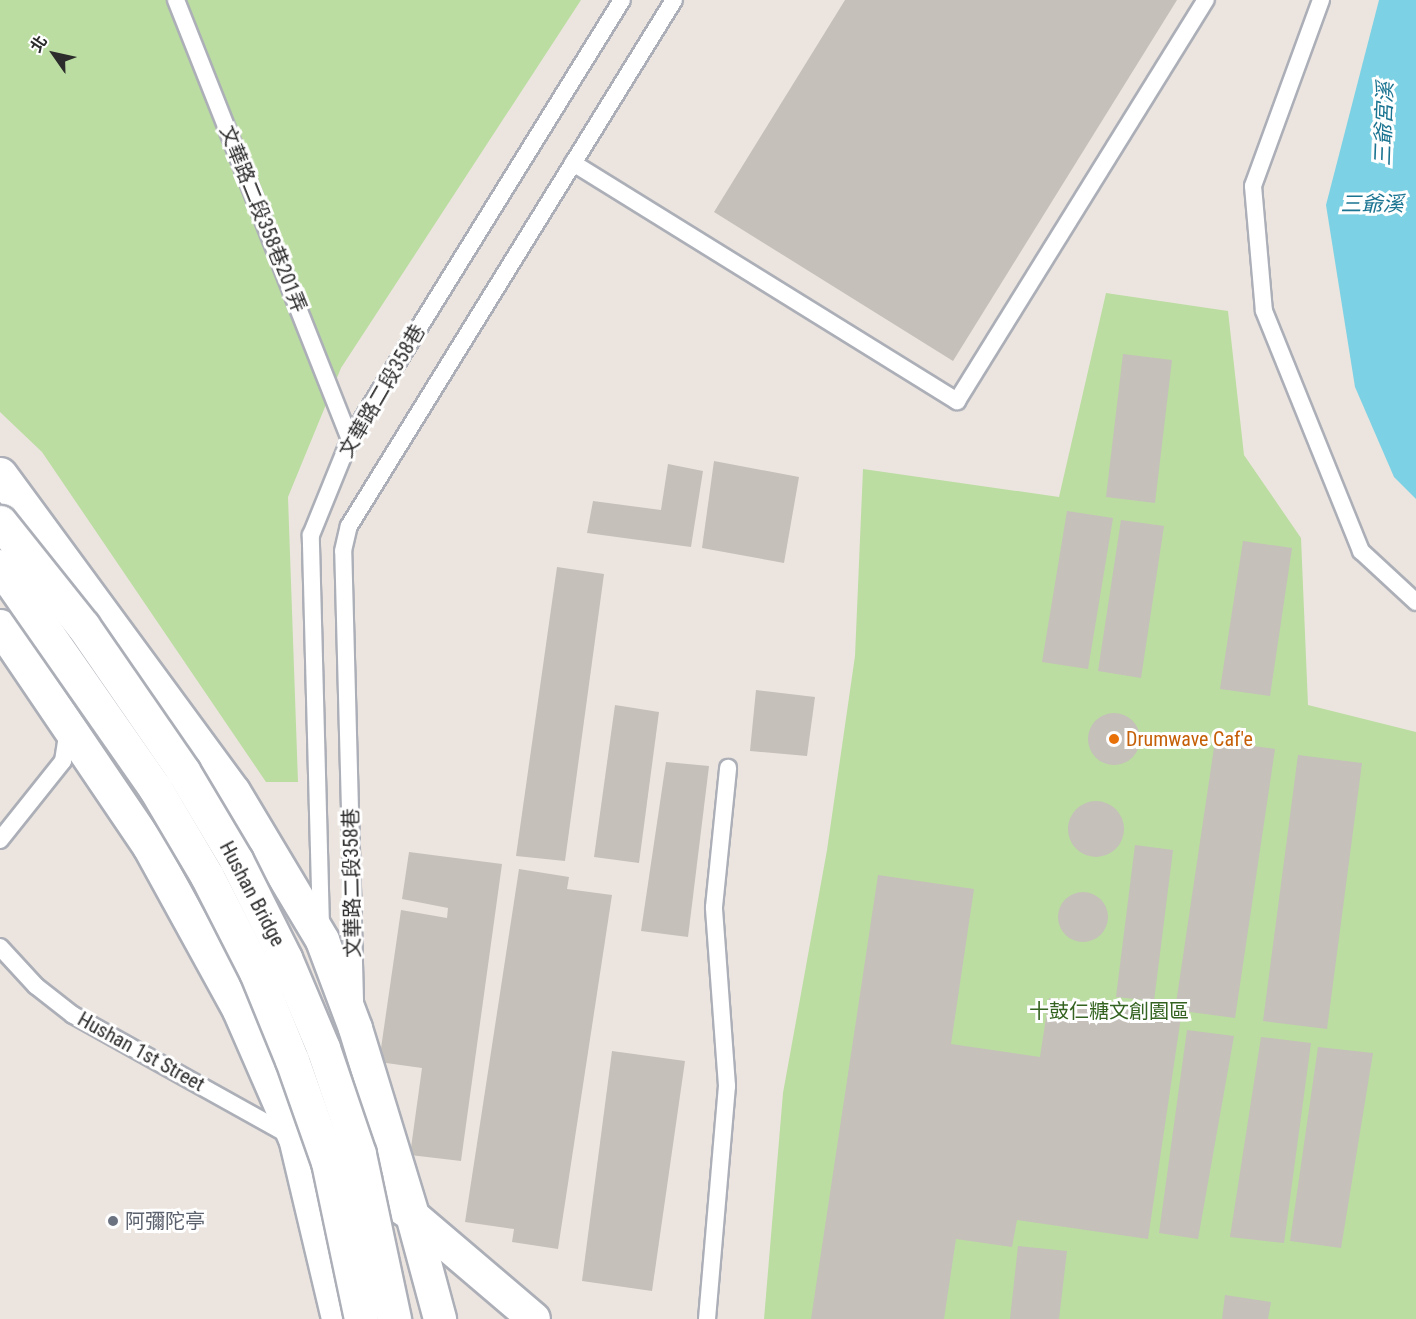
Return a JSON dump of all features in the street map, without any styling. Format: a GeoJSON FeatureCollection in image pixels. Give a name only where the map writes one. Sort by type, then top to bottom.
{"type":"FeatureCollection","features":[{"type":"Feature","properties":{"kind":"street"},"geometry":{"type":"LineString","coordinates":[[0,474],[233,791],[322,940],[355,1028],[412,1215],[440,1319]]}},
{"type":"Feature","properties":{"kind":"street","name":"Hushan Bridge"},"geometry":{"type":"LineString","coordinates":[[0,522],[83,626],[183,771],[236,860],[285,958],[323,1048],[358,1154],[394,1319]]}},
{"type":"Feature","properties":{"kind":"street","name":"Hushan Bridge"},"geometry":{"type":"LineString","coordinates":[[0,566],[155,788],[207,876],[256,972],[292,1060],[328,1162],[361,1319]]}},
{"type":"Feature","properties":{"kind":"street"},"geometry":{"type":"LineString","coordinates":[[0,626],[166,877],[239,1010],[295,1138],[338,1319]]}},
{"type":"Feature","properties":{"kind":"street"},"geometry":{"type":"LineString","coordinates":[[295,1138],[412,1215],[534,1319]]}},
{"type":"Feature","properties":{"kind":"lane","name":"文華路二段358巷201弄"},"geometry":{"type":"LineString","coordinates":[[176,0],[350,439]]}},
{"type":"Feature","properties":{"kind":"lane","name":"文華路二段358巷"},"geometry":{"type":"LineString","coordinates":[[322,940],[311,535],[350,439],[622,0]]}},
{"type":"Feature","properties":{"kind":"lane","name":"文華路二段358巷"},"geometry":{"type":"LineString","coordinates":[[355,1028],[343,551],[350,526],[674,0]]}},
{"type":"Feature","properties":{"kind":"lane"},"geometry":{"type":"LineString","coordinates":[[573,163],[957,401],[1206,0]]}},
{"type":"Feature","properties":{"kind":"lane"},"geometry":{"type":"LineString","coordinates":[[1321,0],[1253,186],[1264,311],[1361,551],[1416,602]]}},
{"type":"Feature","properties":{"kind":"lane"},"geometry":{"type":"LineString","coordinates":[[0,840],[63,761],[68,727]]}},
{"type":"Feature","properties":{"kind":"lane"},"geometry":{"type":"LineString","coordinates":[[707,1319],[727,1086],[714,907],[728,768]]}},
{"type":"Feature","properties":{"kind":"lane","name":"Hushan 1st Street"},"geometry":{"type":"LineString","coordinates":[[0,947],[36,986],[73,1015],[295,1138]]}},
{"type":"Feature","properties":{"kind":"green space"},"geometry":{"type":"Polygon","coordinates":[[[0,0],[581,0],[341,368],[288,497],[298,782],[266,782],[42,452],[0,412],[0,0]]]}},
{"type":"Feature","properties":{"kind":"green space","name":"十鼓仁糖文創園區"},"geometry":{"type":"Polygon","coordinates":[[[1106,293],[1228,311],[1244,455],[1301,538],[1308,705],[1416,732],[1416,1319],[764,1319],[783,1093],[827,850],[855,656],[863,469],[1059,497],[1106,293]]]}},
{"type":"Feature","properties":{"kind":"water","name":"三爺溪"},"geometry":{"type":"Polygon","coordinates":[[[1379,0],[1416,0],[1416,499],[1394,477],[1355,387],[1326,205],[1379,0]]]}},
{"type":"Feature","properties":{"kind":"building"},"geometry":{"type":"Polygon","coordinates":[[[845,0],[1177,0],[953,361],[714,212],[845,0]]]}},
{"type":"Feature","properties":{"kind":"building"},"geometry":{"type":"Polygon","coordinates":[[[1123,354],[1172,360],[1155,503],[1106,497],[1123,354]]]}},
{"type":"Feature","properties":{"kind":"building"},"geometry":{"type":"Polygon","coordinates":[[[714,461],[799,477],[784,563],[702,548],[714,461]]]}},
{"type":"Feature","properties":{"kind":"building"},"geometry":{"type":"Polygon","coordinates":[[[668,464],[703,471],[691,547],[587,533],[593,501],[661,510],[668,464]]]}},
{"type":"Feature","properties":{"kind":"building"},"geometry":{"type":"Polygon","coordinates":[[[1067,511],[1113,518],[1088,669],[1042,662],[1067,511]]]}},
{"type":"Feature","properties":{"kind":"building"},"geometry":{"type":"Polygon","coordinates":[[[1121,520],[1164,526],[1141,678],[1098,671],[1121,520]]]}},
{"type":"Feature","properties":{"kind":"building"},"geometry":{"type":"Polygon","coordinates":[[[1243,541],[1292,548],[1270,696],[1220,689],[1243,541]]]}},
{"type":"Feature","properties":{"kind":"building"},"geometry":{"type":"Polygon","coordinates":[[[557,567],[604,574],[565,861],[516,856],[557,567]]]}},
{"type":"Feature","properties":{"kind":"building"},"geometry":{"type":"Polygon","coordinates":[[[756,690],[815,697],[807,756],[750,751],[756,690]]]}},
{"type":"Feature","properties":{"kind":"building"},"geometry":{"type":"Polygon","coordinates":[[[615,705],[659,712],[639,863],[594,857],[615,705]]]}},
{"type":"Feature","properties":{"kind":"building","name":"Drumwave Caf'e"},"geometry":{"type":"Polygon","coordinates":[[[1109,713],[1119,713],[1133,720],[1140,739],[1133,758],[1119,765],[1109,765],[1099,761],[1092,754],[1088,744],[1088,734],[1092,724],[1099,717],[1109,713]]]}},
{"type":"Feature","properties":{"kind":"building"},"geometry":{"type":"Polygon","coordinates":[[[1215,741],[1275,749],[1235,1018],[1175,1010],[1215,741]]]}},
{"type":"Feature","properties":{"kind":"building"},"geometry":{"type":"Polygon","coordinates":[[[1298,755],[1362,763],[1327,1029],[1263,1021],[1298,755]]]}},
{"type":"Feature","properties":{"kind":"building"},"geometry":{"type":"Polygon","coordinates":[[[666,762],[709,766],[688,937],[641,931],[666,762]]]}},
{"type":"Feature","properties":{"kind":"building"},"geometry":{"type":"Polygon","coordinates":[[[1091,801],[1101,801],[1116,809],[1122,818],[1124,829],[1122,840],[1116,849],[1101,857],[1091,857],[1080,852],[1073,845],[1068,834],[1068,824],[1073,813],[1080,806],[1091,801]]]}},
{"type":"Feature","properties":{"kind":"building"},"geometry":{"type":"Polygon","coordinates":[[[1135,845],[1173,850],[1154,1001],[1116,997],[1135,845]]]}},
{"type":"Feature","properties":{"kind":"building"},"geometry":{"type":"Polygon","coordinates":[[[409,852],[502,864],[461,1161],[410,1155],[422,1068],[379,1062],[401,910],[447,918],[448,908],[402,899],[409,852]]]}},
{"type":"Feature","properties":{"kind":"building"},"geometry":{"type":"Polygon","coordinates":[[[519,869],[569,877],[567,889],[612,895],[558,1249],[512,1242],[514,1229],[465,1222],[519,869]]]}},
{"type":"Feature","properties":{"kind":"building"},"geometry":{"type":"Polygon","coordinates":[[[878,875],[974,889],[951,1044],[1040,1057],[1049,998],[1181,1017],[1148,1239],[1017,1220],[1012,1247],[956,1239],[944,1319],[811,1319],[878,875]]]}},
{"type":"Feature","properties":{"kind":"building"},"geometry":{"type":"Polygon","coordinates":[[[1078,892],[1088,892],[1101,899],[1108,912],[1108,922],[1101,935],[1088,942],[1078,942],[1069,938],[1062,931],[1058,922],[1058,912],[1062,903],[1069,896],[1078,892]]]}},
{"type":"Feature","properties":{"kind":"building"},"geometry":{"type":"Polygon","coordinates":[[[1187,1030],[1234,1036],[1198,1239],[1159,1233],[1187,1030]]]}},
{"type":"Feature","properties":{"kind":"building"},"geometry":{"type":"Polygon","coordinates":[[[1261,1037],[1311,1043],[1284,1243],[1230,1237],[1261,1037]]]}},
{"type":"Feature","properties":{"kind":"building"},"geometry":{"type":"Polygon","coordinates":[[[1318,1047],[1373,1053],[1341,1248],[1290,1241],[1318,1047]]]}},
{"type":"Feature","properties":{"kind":"building"},"geometry":{"type":"Polygon","coordinates":[[[612,1051],[685,1061],[652,1291],[582,1281],[612,1051]]]}},
{"type":"Feature","properties":{"kind":"building"},"geometry":{"type":"Polygon","coordinates":[[[1018,1246],[1067,1251],[1059,1319],[1010,1319],[1018,1246]]]}},
{"type":"Feature","properties":{"kind":"building"},"geometry":{"type":"Polygon","coordinates":[[[1225,1295],[1271,1302],[1268,1319],[1222,1319],[1225,1295]]]}},
{"type":"Feature","properties":{"kind":"place","name":"Drumwave Caf'e"},"geometry":{"type":"Point","coordinates":[1114,739]}},
{"type":"Feature","properties":{"kind":"place","name":"阿彌陀亭"},"geometry":{"type":"Point","coordinates":[113,1221]}},
{"type":"Feature","properties":{"kind":"water label","name":"三爺宮溪"},"geometry":{"type":"Point","coordinates":[1384,124]}}]}
